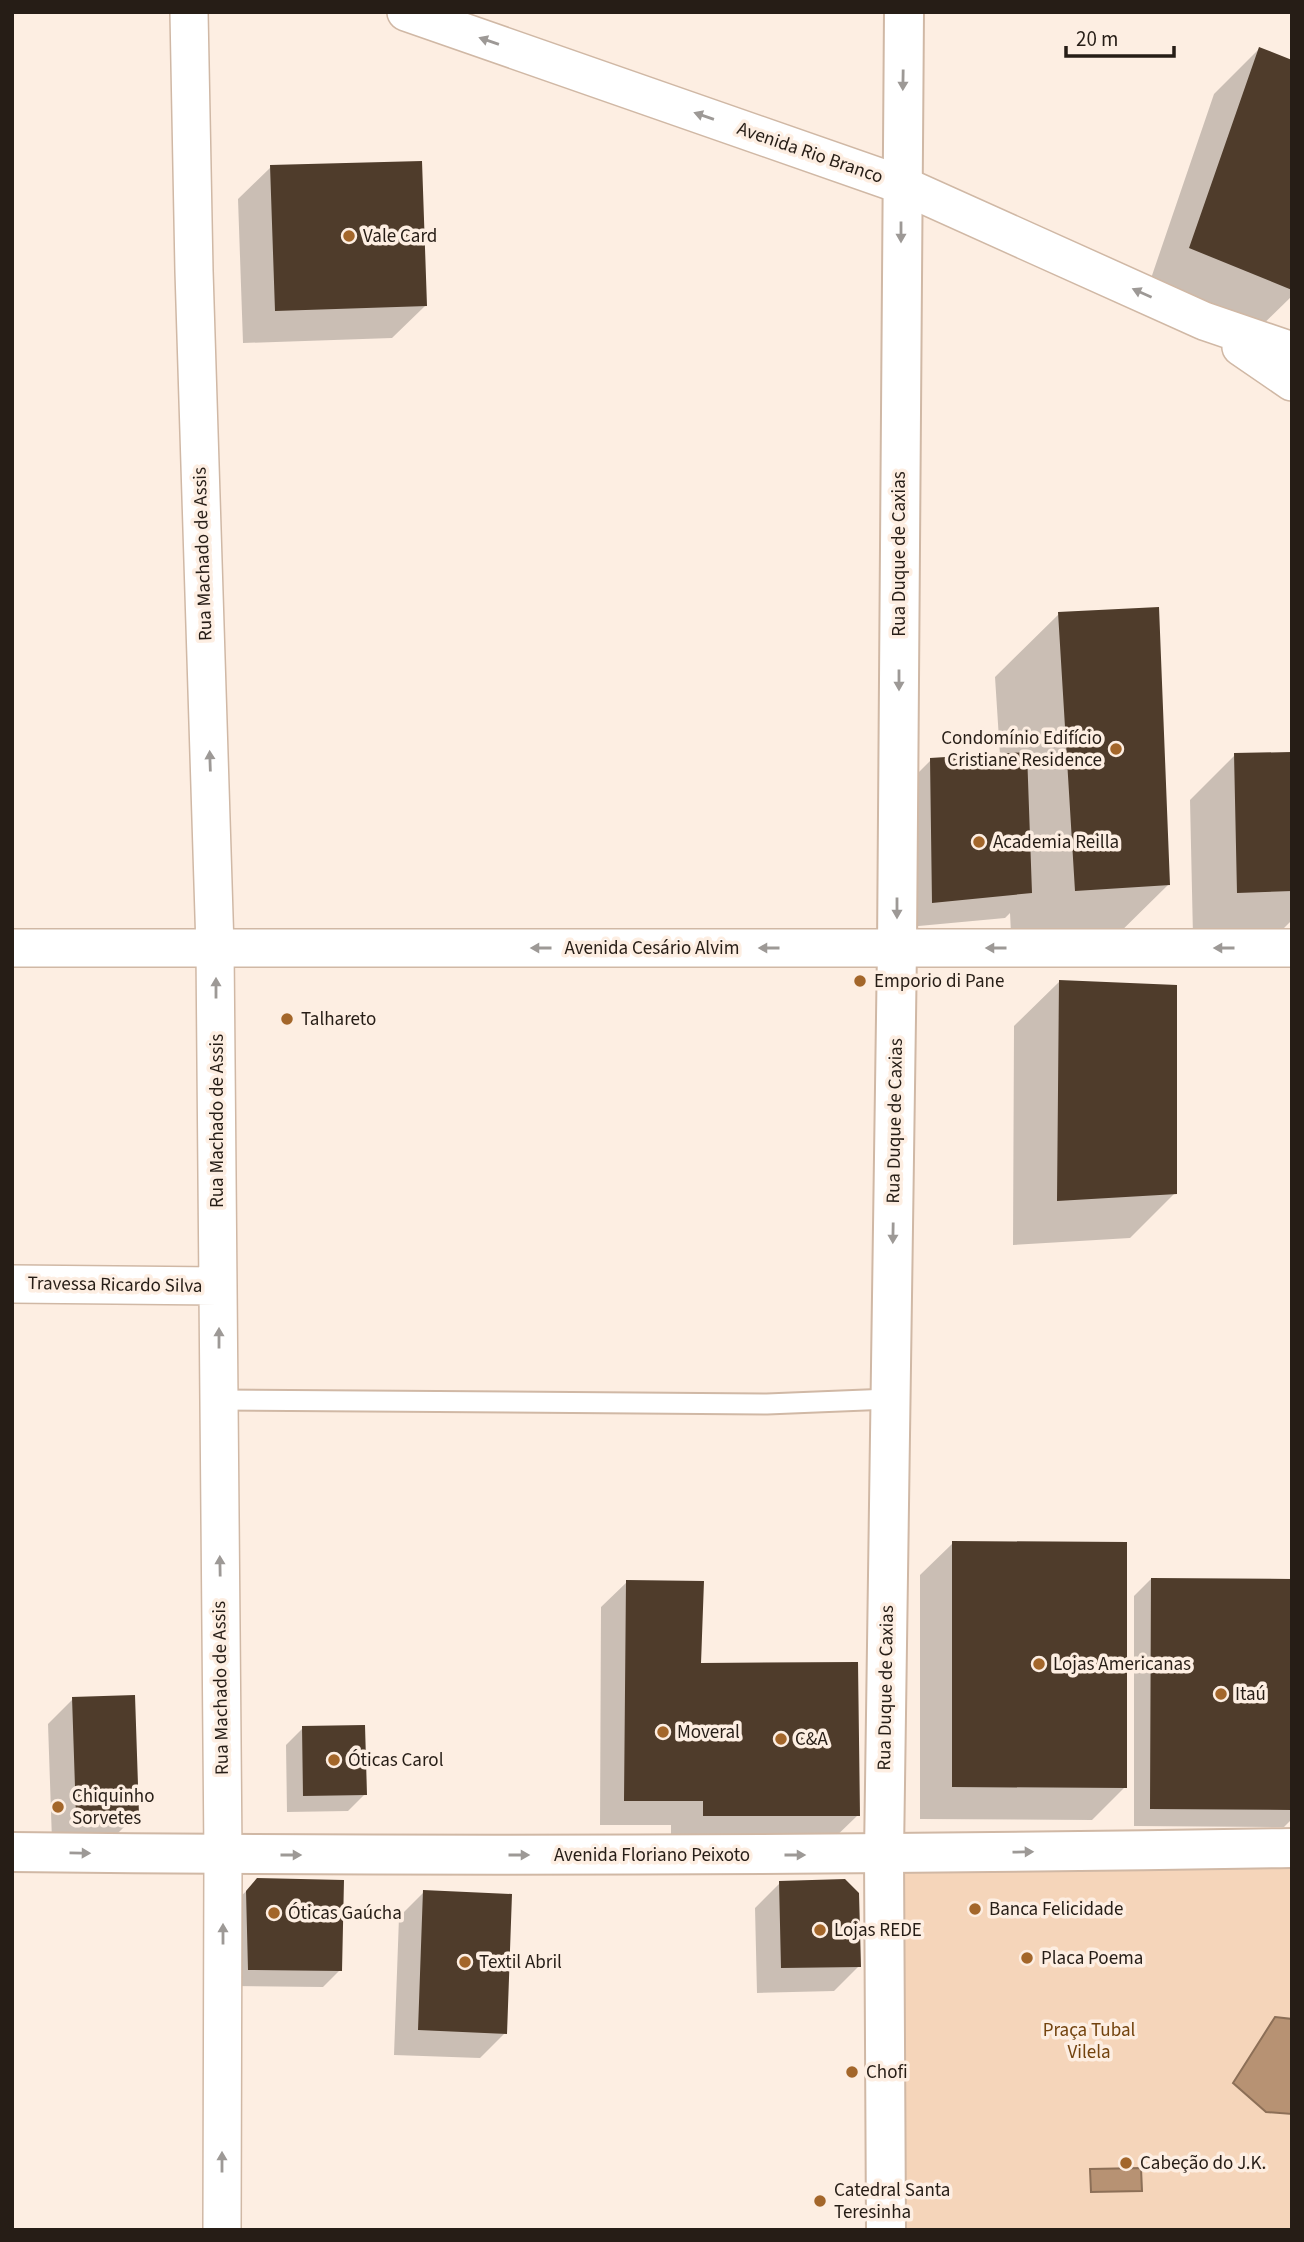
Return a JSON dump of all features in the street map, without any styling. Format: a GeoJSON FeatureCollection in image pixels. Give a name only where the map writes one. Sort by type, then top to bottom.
{"type":"FeatureCollection","features":[{"type":"Feature","properties":{"kind":"main road","name":"Rua Duque de Caxias"},"geometry":{"type":"LineString","coordinates":[[886,2230],[884,1854],[897,948],[904,12]]}},
{"type":"Feature","properties":{"kind":"main road","name":"Avenida Floriano Peixoto"},"geometry":{"type":"LineString","coordinates":[[12,1852],[223,1855],[884,1854],[1292,1848]]}},
{"type":"Feature","properties":{"kind":"street","name":"Rua Machado de Assis"},"geometry":{"type":"LineString","coordinates":[[189,12],[194,271],[215,948],[223,1855],[222,2230]]}},
{"type":"Feature","properties":{"kind":"street","name":"Avenida Rio Branco"},"geometry":{"type":"LineString","coordinates":[[406,12],[902,185],[1204,321]]}},
{"type":"Feature","properties":{"kind":"street"},"geometry":{"type":"LineString","coordinates":[[1204,321],[1292,351]]}},
{"type":"Feature","properties":{"kind":"street"},"geometry":{"type":"LineString","coordinates":[[1204,321],[1292,382]]}},
{"type":"Feature","properties":{"kind":"street","name":"Avenida Cesário Alvim"},"geometry":{"type":"LineString","coordinates":[[12,948],[1292,948]]}},
{"type":"Feature","properties":{"kind":"street","name":"Travessa Ricardo Silva"},"geometry":{"type":"LineString","coordinates":[[12,1284],[218,1286]]}},
{"type":"Feature","properties":{"kind":"lane"},"geometry":{"type":"LineString","coordinates":[[219,1401],[767,1404],[890,1399]]}},
{"type":"Feature","properties":{"kind":"green space","name":"Praça Tubal Vilela"},"geometry":{"type":"Polygon","coordinates":[[[1292,1849],[1292,2230],[886,2230],[884,1855],[1292,1849]]]}},
{"type":"Feature","properties":{"kind":"shaded area"},"geometry":{"type":"Polygon","coordinates":[[[1275,2017],[1292,2019],[1292,2114],[1266,2112],[1233,2083],[1275,2017]]]}},
{"type":"Feature","properties":{"kind":"shaded area"},"geometry":{"type":"Polygon","coordinates":[[[1141,2168],[1142,2191],[1091,2192],[1090,2169],[1141,2168]]]}},
{"type":"Feature","properties":{"kind":"building"},"geometry":{"type":"Polygon","coordinates":[[[1259,47],[1292,60],[1292,290],[1189,248],[1259,47]]]}},
{"type":"Feature","properties":{"kind":"building","name":"Vale Card"},"geometry":{"type":"Polygon","coordinates":[[[422,161],[427,306],[275,311],[270,165],[422,161]]]}},
{"type":"Feature","properties":{"kind":"building","name":"Condomínio Edifício Cristiane Residence"},"geometry":{"type":"Polygon","coordinates":[[[1159,607],[1170,885],[1075,891],[1058,612],[1159,607]]]}},
{"type":"Feature","properties":{"kind":"building"},"geometry":{"type":"Polygon","coordinates":[[[1027,752],[1032,893],[932,903],[930,758],[1027,752]]]}},
{"type":"Feature","properties":{"kind":"building"},"geometry":{"type":"Polygon","coordinates":[[[1292,752],[1292,891],[1237,893],[1234,753],[1292,752]]]}},
{"type":"Feature","properties":{"kind":"building"},"geometry":{"type":"Polygon","coordinates":[[[1059,980],[1177,985],[1177,1194],[1057,1201],[1059,980]]]}},
{"type":"Feature","properties":{"kind":"building","name":"Lojas Americanas"},"geometry":{"type":"Polygon","coordinates":[[[952,1541],[1127,1542],[1127,1788],[952,1787],[952,1541]]]}},
{"type":"Feature","properties":{"kind":"building","name":"Itaú"},"geometry":{"type":"Polygon","coordinates":[[[1151,1578],[1292,1579],[1292,1810],[1150,1809],[1151,1578]]]}},
{"type":"Feature","properties":{"kind":"building"},"geometry":{"type":"Polygon","coordinates":[[[626,1580],[704,1581],[701,1663],[858,1662],[860,1816],[703,1816],[703,1801],[624,1801],[626,1580]]]}},
{"type":"Feature","properties":{"kind":"building"},"geometry":{"type":"Polygon","coordinates":[[[135,1695],[139,1815],[76,1817],[72,1697],[135,1695]]]}},
{"type":"Feature","properties":{"kind":"building","name":"Óticas Carol"},"geometry":{"type":"Polygon","coordinates":[[[365,1725],[367,1795],[303,1796],[302,1726],[365,1725]]]}},
{"type":"Feature","properties":{"kind":"building"},"geometry":{"type":"Polygon","coordinates":[[[257,1878],[344,1880],[342,1971],[248,1970],[246,1891],[257,1878]]]}},
{"type":"Feature","properties":{"kind":"building","name":"Lojas REDE"},"geometry":{"type":"Polygon","coordinates":[[[845,1879],[859,1893],[861,1967],[781,1968],[779,1881],[845,1879]]]}},
{"type":"Feature","properties":{"kind":"building","name":"Textil Abril"},"geometry":{"type":"Polygon","coordinates":[[[423,1890],[512,1894],[507,2034],[418,2030],[423,1890]]]}},
{"type":"Feature","properties":{"kind":"place","name":"Vale Card"},"geometry":{"type":"Point","coordinates":[349,236]}},
{"type":"Feature","properties":{"kind":"place","name":"Condomínio Edifício Cristiane Residence"},"geometry":{"type":"Point","coordinates":[1116,749]}},
{"type":"Feature","properties":{"kind":"place","name":"Academia Reilla"},"geometry":{"type":"Point","coordinates":[979,842]}},
{"type":"Feature","properties":{"kind":"place","name":"Emporio di Pane"},"geometry":{"type":"Point","coordinates":[860,981]}},
{"type":"Feature","properties":{"kind":"place","name":"Talhareto"},"geometry":{"type":"Point","coordinates":[287,1019]}},
{"type":"Feature","properties":{"kind":"place","name":"Lojas Americanas"},"geometry":{"type":"Point","coordinates":[1039,1664]}},
{"type":"Feature","properties":{"kind":"place","name":"Itaú"},"geometry":{"type":"Point","coordinates":[1221,1694]}},
{"type":"Feature","properties":{"kind":"place","name":"Moveral"},"geometry":{"type":"Point","coordinates":[663,1732]}},
{"type":"Feature","properties":{"kind":"place","name":"C&A"},"geometry":{"type":"Point","coordinates":[781,1739]}},
{"type":"Feature","properties":{"kind":"place","name":"Óticas Carol"},"geometry":{"type":"Point","coordinates":[334,1760]}},
{"type":"Feature","properties":{"kind":"place","name":"Chiquinho Sorvetes"},"geometry":{"type":"Point","coordinates":[58,1807]}},
{"type":"Feature","properties":{"kind":"place","name":"Banca Felicidade"},"geometry":{"type":"Point","coordinates":[975,1909]}},
{"type":"Feature","properties":{"kind":"place","name":"Óticas Gaúcha"},"geometry":{"type":"Point","coordinates":[274,1913]}},
{"type":"Feature","properties":{"kind":"place","name":"Lojas REDE"},"geometry":{"type":"Point","coordinates":[820,1930]}},
{"type":"Feature","properties":{"kind":"place","name":"Placa Poema"},"geometry":{"type":"Point","coordinates":[1027,1958]}},
{"type":"Feature","properties":{"kind":"place","name":"Textil Abril"},"geometry":{"type":"Point","coordinates":[465,1962]}},
{"type":"Feature","properties":{"kind":"place","name":"Chofi"},"geometry":{"type":"Point","coordinates":[852,2072]}},
{"type":"Feature","properties":{"kind":"place","name":"Cabeção do J.K."},"geometry":{"type":"Point","coordinates":[1126,2163]}},
{"type":"Feature","properties":{"kind":"place","name":"Catedral Santa Teresinha"},"geometry":{"type":"Point","coordinates":[820,2201]}}]}
